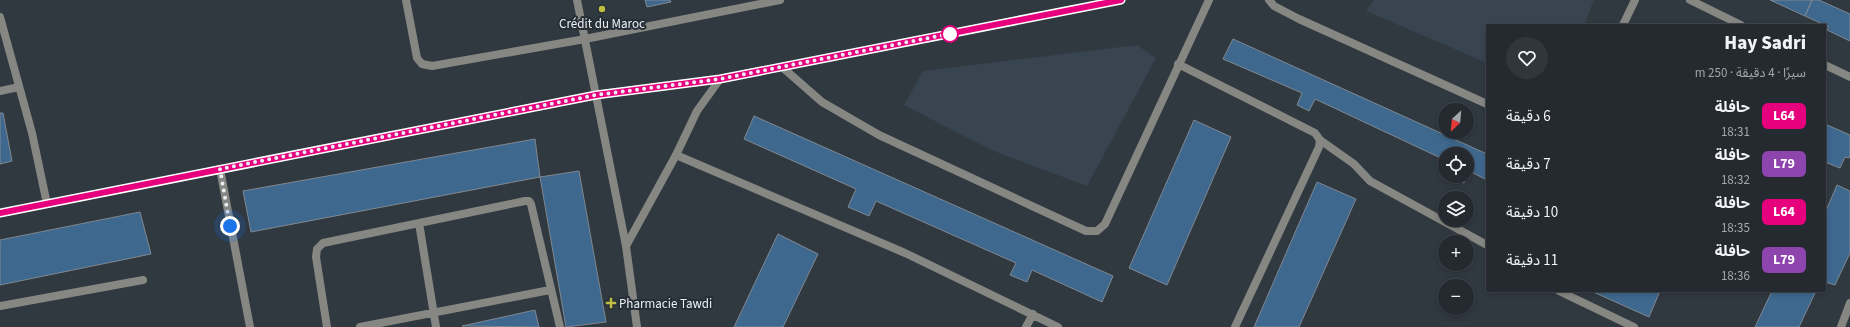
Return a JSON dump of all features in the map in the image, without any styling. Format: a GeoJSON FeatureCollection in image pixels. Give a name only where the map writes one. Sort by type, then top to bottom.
{"type":"FeatureCollection","features":[{"type":"Feature","properties":{"kind":"street"},"geometry":{"type":"LineString","coordinates":[[406,0],[417,58],[422,64],[432,66],[586,39],[780,0]]}},
{"type":"Feature","properties":{"kind":"street"},"geometry":{"type":"LineString","coordinates":[[577,0],[586,39],[626,246],[637,327]]}},
{"type":"Feature","properties":{"kind":"street"},"geometry":{"type":"LineString","coordinates":[[0,213],[596,95],[720,79],[1120,0]]}},
{"type":"Feature","properties":{"kind":"street"},"geometry":{"type":"LineString","coordinates":[[782,67],[822,102],[879,135],[1086,231],[1097,231],[1105,224],[1209,0]]}},
{"type":"Feature","properties":{"kind":"street"},"geometry":{"type":"LineString","coordinates":[[1269,0],[1274,6],[1299,18],[1486,104]]}},
{"type":"Feature","properties":{"kind":"street"},"geometry":{"type":"LineString","coordinates":[[1623,24],[1635,0]]}},
{"type":"Feature","properties":{"kind":"street"},"geometry":{"type":"LineString","coordinates":[[1690,0],[1740,24]]}},
{"type":"Feature","properties":{"kind":"street"},"geometry":{"type":"LineString","coordinates":[[0,17],[32,133],[47,204]]}},
{"type":"Feature","properties":{"kind":"street"},"geometry":{"type":"LineString","coordinates":[[1178,64],[1315,133],[1320,140],[1349,160],[1370,181],[1486,244]]}},
{"type":"Feature","properties":{"kind":"street"},"geometry":{"type":"LineString","coordinates":[[1826,65],[1850,77]]}},
{"type":"Feature","properties":{"kind":"street"},"geometry":{"type":"LineString","coordinates":[[626,246],[676,155],[697,111],[720,79]]}},
{"type":"Feature","properties":{"kind":"street"},"geometry":{"type":"LineString","coordinates":[[0,91],[19,87]]}},
{"type":"Feature","properties":{"kind":"street"},"geometry":{"type":"LineString","coordinates":[[1235,327],[1319,147],[1320,140]]}},
{"type":"Feature","properties":{"kind":"street"},"geometry":{"type":"LineString","coordinates":[[676,155],[905,253],[1058,327]]}},
{"type":"Feature","properties":{"kind":"street"},"geometry":{"type":"LineString","coordinates":[[220,169],[250,327]]}},
{"type":"Feature","properties":{"kind":"street"},"geometry":{"type":"LineString","coordinates":[[327,327],[316,257],[317,250],[323,243],[529,201],[560,327]]}},
{"type":"Feature","properties":{"kind":"street"},"geometry":{"type":"LineString","coordinates":[[418,223],[436,327]]}},
{"type":"Feature","properties":{"kind":"street"},"geometry":{"type":"LineString","coordinates":[[0,306],[143,280]]}},
{"type":"Feature","properties":{"kind":"street"},"geometry":{"type":"LineString","coordinates":[[360,327],[550,290]]}},
{"type":"Feature","properties":{"kind":"street"},"geometry":{"type":"LineString","coordinates":[[1561,292],[1634,327]]}},
{"type":"Feature","properties":{"kind":"street"},"geometry":{"type":"LineString","coordinates":[[1841,327],[1850,303]]}},
{"type":"Feature","properties":{"kind":"street"},"geometry":{"type":"LineString","coordinates":[[1026,327],[1033,314]]}},
{"type":"Feature","properties":{"kind":"shaded area"},"geometry":{"type":"Polygon","coordinates":[[[1374,0],[1594,0],[1584,24],[1486,24],[1486,63],[1366,11],[1374,0]]]}},
{"type":"Feature","properties":{"kind":"shaded area"},"geometry":{"type":"Polygon","coordinates":[[[1137,45],[1156,58],[1087,186],[991,150],[904,105],[923,71],[1137,45]]]}},
{"type":"Feature","properties":{"kind":"building"},"geometry":{"type":"Polygon","coordinates":[[[645,0],[670,0],[671,2],[647,7],[645,0]]]}},
{"type":"Feature","properties":{"kind":"building"},"geometry":{"type":"Polygon","coordinates":[[[1770,0],[1812,0],[1805,16],[1770,0]]]}},
{"type":"Feature","properties":{"kind":"building"},"geometry":{"type":"Polygon","coordinates":[[[1812,0],[1819,0],[1850,14],[1850,41],[1827,30],[1829,27],[1826,24],[1822,24],[1805,16],[1812,0]]]}},
{"type":"Feature","properties":{"kind":"building"},"geometry":{"type":"Polygon","coordinates":[[[1233,39],[1438,132],[1438,139],[1454,139],[1472,147],[1438,147],[1438,157],[1315,99],[1309,111],[1297,105],[1302,93],[1223,59],[1233,39]]]}},
{"type":"Feature","properties":{"kind":"building"},"geometry":{"type":"Polygon","coordinates":[[[0,113],[3,113],[12,161],[0,164],[0,113]]]}},
{"type":"Feature","properties":{"kind":"building"},"geometry":{"type":"Polygon","coordinates":[[[754,116],[1113,276],[1102,302],[1032,270],[1027,282],[1010,275],[1016,263],[876,201],[869,216],[848,207],[856,189],[744,139],[754,116]]]}},
{"type":"Feature","properties":{"kind":"building"},"geometry":{"type":"Polygon","coordinates":[[[1194,120],[1231,137],[1167,285],[1129,268],[1194,120]]]}},
{"type":"Feature","properties":{"kind":"building"},"geometry":{"type":"Polygon","coordinates":[[[1826,124],[1850,135],[1850,155],[1849,158],[1845,157],[1840,168],[1826,162],[1826,124]]]}},
{"type":"Feature","properties":{"kind":"building"},"geometry":{"type":"Polygon","coordinates":[[[535,139],[540,177],[251,232],[243,191],[535,139]]]}},
{"type":"Feature","properties":{"kind":"building"},"geometry":{"type":"Polygon","coordinates":[[[1474,148],[1486,154],[1486,180],[1474,174],[1474,148]]]}},
{"type":"Feature","properties":{"kind":"building"},"geometry":{"type":"Polygon","coordinates":[[[579,171],[606,322],[566,327],[540,177],[579,171]]]}},
{"type":"Feature","properties":{"kind":"building"},"geometry":{"type":"Polygon","coordinates":[[[1317,182],[1356,199],[1299,327],[1254,327],[1317,182]]]}},
{"type":"Feature","properties":{"kind":"building"},"geometry":{"type":"Polygon","coordinates":[[[1837,185],[1850,191],[1850,253],[1835,285],[1826,282],[1826,211],[1837,185]]]}},
{"type":"Feature","properties":{"kind":"building"},"geometry":{"type":"Polygon","coordinates":[[[140,212],[151,254],[0,285],[0,240],[140,212]]]}},
{"type":"Feature","properties":{"kind":"building"},"geometry":{"type":"Polygon","coordinates":[[[778,234],[818,254],[783,327],[734,327],[778,234]]]}},
{"type":"Feature","properties":{"kind":"building"},"geometry":{"type":"Polygon","coordinates":[[[1593,292],[1660,292],[1649,317],[1593,292]]]}},
{"type":"Feature","properties":{"kind":"building"},"geometry":{"type":"Polygon","coordinates":[[[1772,292],[1816,292],[1799,327],[1755,327],[1772,292]]]}},
{"type":"Feature","properties":{"kind":"building"},"geometry":{"type":"Polygon","coordinates":[[[535,310],[539,327],[462,326],[535,310]]]}},
{"type":"Feature","properties":{"kind":"bus line","name":"L64"},"geometry":{"type":"LineString","coordinates":[[0,213],[596,95],[720,79],[1121,0]]}},
{"type":"Feature","properties":{"kind":"place","name":"Crédit du Maroc"},"geometry":{"type":"Point","coordinates":[602,9]}},
{"type":"Feature","properties":{"kind":"place","name":"Pharmacie Tawdi"},"geometry":{"type":"Point","coordinates":[611,303]}},
{"type":"Feature","properties":{"kind":"route"},"geometry":{"type":"LineString","coordinates":[[230,226],[220,169],[596,95],[720,79],[954,33],[950,34]]}}]}
